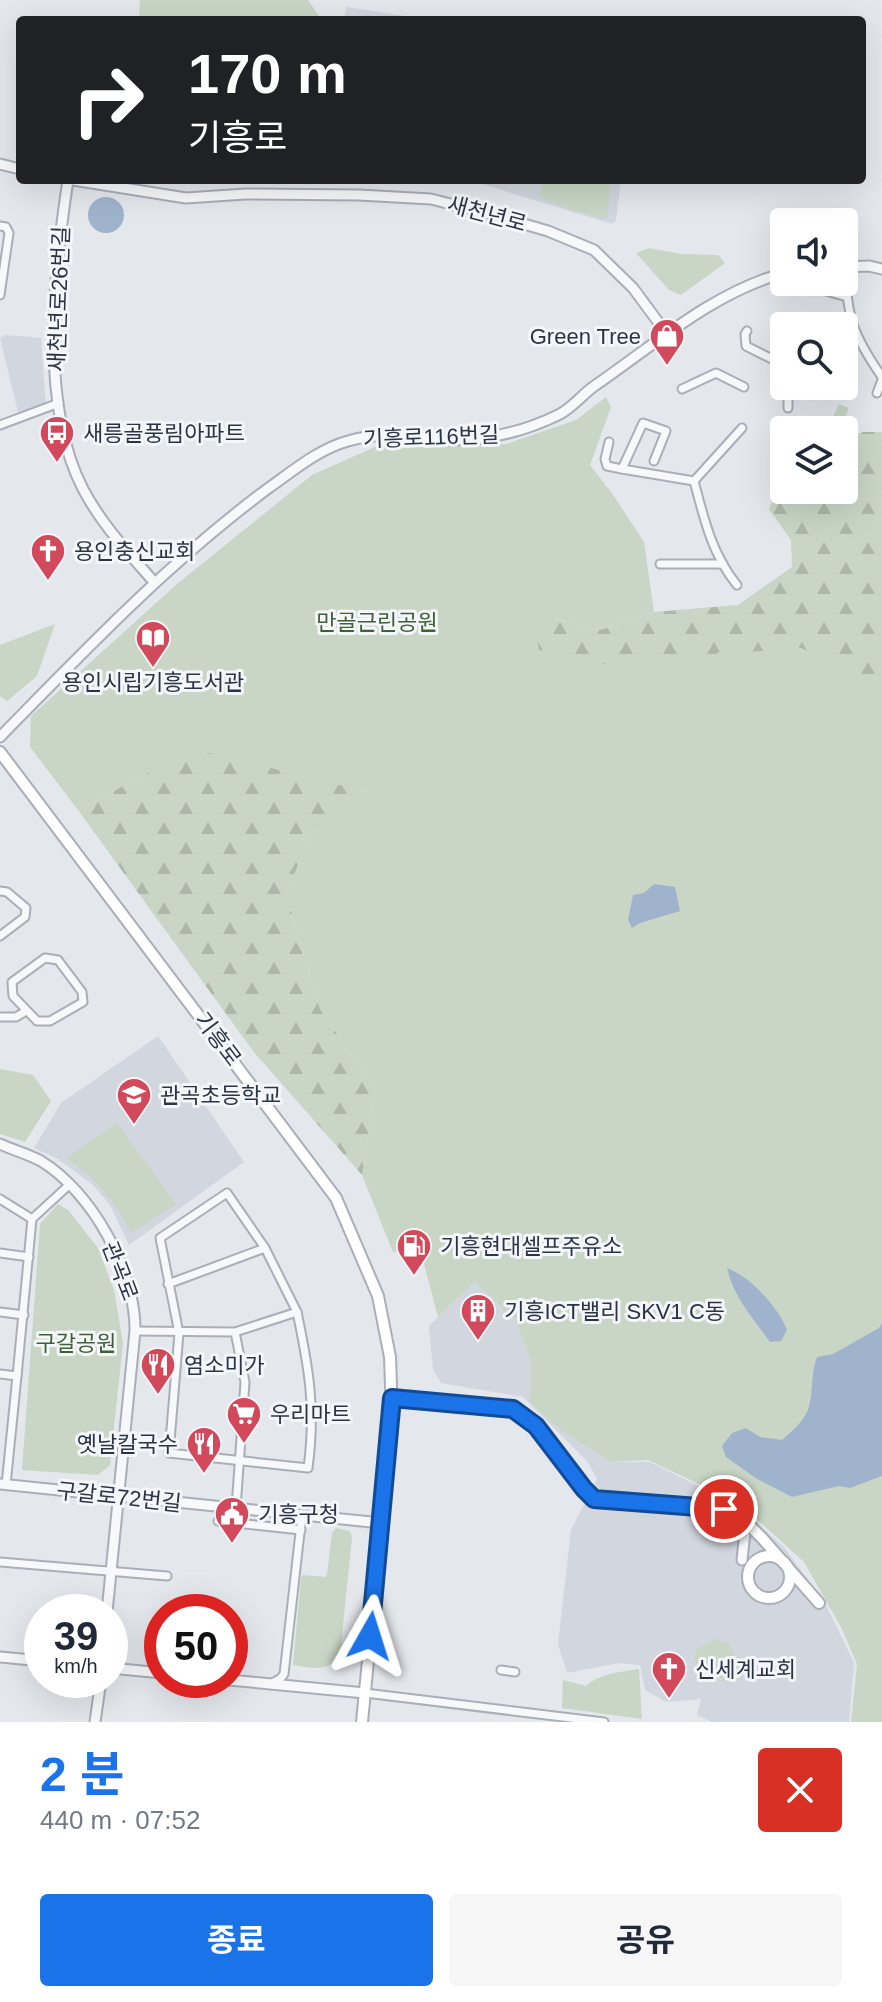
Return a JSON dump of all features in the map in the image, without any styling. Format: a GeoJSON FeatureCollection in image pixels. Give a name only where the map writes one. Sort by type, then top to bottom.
{"type":"FeatureCollection","features":[{"type":"Feature","properties":{"kind":"main road","name":"기흥로"},"geometry":{"type":"LineString","coordinates":[[0,752],[336,1198],[378,1296],[390,1357],[392,1398],[362,1722]]}},
{"type":"Feature","properties":{"kind":"main road"},"geometry":{"type":"LineString","coordinates":[[392,1398],[513,1409],[536,1426],[594,1499],[724,1509],[746,1522],[819,1603]]}},
{"type":"Feature","properties":{"kind":"main road"},"geometry":{"type":"LineString","coordinates":[[764,1556],[783,1561],[790,1578],[782,1593],[770,1598],[756,1594],[747,1576],[752,1563],[764,1556]]}},
{"type":"Feature","properties":{"kind":"street","name":"새천년로26번길"},"geometry":{"type":"LineString","coordinates":[[69,184],[56,258],[54,361],[68,452],[82,486],[105,526],[154,582]]}},
{"type":"Feature","properties":{"kind":"street","name":"새천년로"},"geometry":{"type":"LineString","coordinates":[[96,184],[186,198],[245,194],[431,199],[493,215],[548,231],[594,250],[633,288],[667,334]]}},
{"type":"Feature","properties":{"kind":"street"},"geometry":{"type":"LineString","coordinates":[[0,226],[6,227],[9,233],[0,295]]}},
{"type":"Feature","properties":{"kind":"street"},"geometry":{"type":"LineString","coordinates":[[858,266],[882,269]]}},
{"type":"Feature","properties":{"kind":"street","name":"기흥로116번길"},"geometry":{"type":"LineString","coordinates":[[0,737],[154,582],[239,510],[312,457],[346,441],[370,437],[404,435],[442,440],[478,439],[503,435],[539,423],[564,412],[586,392],[667,334],[728,297],[770,276]]}},
{"type":"Feature","properties":{"kind":"street"},"geometry":{"type":"LineString","coordinates":[[844,296],[847,297],[857,341],[882,379],[877,393]]}},
{"type":"Feature","properties":{"kind":"street"},"geometry":{"type":"LineString","coordinates":[[747,331],[746,346],[770,358]]}},
{"type":"Feature","properties":{"kind":"street"},"geometry":{"type":"LineString","coordinates":[[682,389],[716,373],[744,387]]}},
{"type":"Feature","properties":{"kind":"street"},"geometry":{"type":"LineString","coordinates":[[788,400],[788,408]]}},
{"type":"Feature","properties":{"kind":"street"},"geometry":{"type":"LineString","coordinates":[[0,425],[59,403]]}},
{"type":"Feature","properties":{"kind":"street"},"geometry":{"type":"LineString","coordinates":[[622,469],[643,423],[666,431],[654,461]]}},
{"type":"Feature","properties":{"kind":"street"},"geometry":{"type":"LineString","coordinates":[[694,481],[742,428]]}},
{"type":"Feature","properties":{"kind":"street"},"geometry":{"type":"LineString","coordinates":[[609,442],[605,459],[607,466],[694,481]]}},
{"type":"Feature","properties":{"kind":"street"},"geometry":{"type":"LineString","coordinates":[[694,481],[709,537],[737,585]]}},
{"type":"Feature","properties":{"kind":"street"},"geometry":{"type":"LineString","coordinates":[[660,564],[723,564]]}},
{"type":"Feature","properties":{"kind":"street"},"geometry":{"type":"LineString","coordinates":[[0,891],[7,892],[26,908],[25,917],[0,936]]}},
{"type":"Feature","properties":{"kind":"street"},"geometry":{"type":"LineString","coordinates":[[45,958],[58,960],[82,992],[83,1002],[50,1021],[37,1021],[26,1011],[13,996],[12,982],[45,958]]}},
{"type":"Feature","properties":{"kind":"street"},"geometry":{"type":"LineString","coordinates":[[0,1017],[16,1017],[26,1011]]}},
{"type":"Feature","properties":{"kind":"street","name":"관곡로"},"geometry":{"type":"LineString","coordinates":[[0,1144],[40,1161],[69,1185],[94,1215],[118,1258],[133,1295],[135,1331],[109,1594]]}},
{"type":"Feature","properties":{"kind":"street"},"geometry":{"type":"LineString","coordinates":[[3,1485],[24,1315],[32,1219],[69,1185]]}},
{"type":"Feature","properties":{"kind":"street"},"geometry":{"type":"LineString","coordinates":[[227,1193],[265,1248],[297,1312],[311,1376],[313,1428],[308,1468],[169,1453],[179,1333],[160,1238],[227,1193]]}},
{"type":"Feature","properties":{"kind":"street"},"geometry":{"type":"LineString","coordinates":[[0,1199],[32,1219]]}},
{"type":"Feature","properties":{"kind":"street"},"geometry":{"type":"LineString","coordinates":[[168,1284],[265,1248]]}},
{"type":"Feature","properties":{"kind":"street"},"geometry":{"type":"LineString","coordinates":[[0,1253],[29,1257]]}},
{"type":"Feature","properties":{"kind":"street"},"geometry":{"type":"LineString","coordinates":[[0,1312],[24,1315]]}},
{"type":"Feature","properties":{"kind":"street"},"geometry":{"type":"LineString","coordinates":[[135,1331],[235,1332],[297,1312]]}},
{"type":"Feature","properties":{"kind":"street"},"geometry":{"type":"LineString","coordinates":[[235,1332],[245,1382],[236,1508]]}},
{"type":"Feature","properties":{"kind":"street"},"geometry":{"type":"LineString","coordinates":[[0,1374],[17,1376]]}},
{"type":"Feature","properties":{"kind":"street","name":"구갈로72번길"},"geometry":{"type":"LineString","coordinates":[[3,1485],[381,1523]]}},
{"type":"Feature","properties":{"kind":"street"},"geometry":{"type":"LineString","coordinates":[[269,1684],[284,1674],[302,1515]]}},
{"type":"Feature","properties":{"kind":"street"},"geometry":{"type":"LineString","coordinates":[[218,1521],[301,1530]]}},
{"type":"Feature","properties":{"kind":"street"},"geometry":{"type":"LineString","coordinates":[[742,1560],[746,1522]]}},
{"type":"Feature","properties":{"kind":"street"},"geometry":{"type":"LineString","coordinates":[[0,1562],[167,1576]]}},
{"type":"Feature","properties":{"kind":"street"},"geometry":{"type":"LineString","coordinates":[[0,1657],[24,1659]]}},
{"type":"Feature","properties":{"kind":"street"},"geometry":{"type":"LineString","coordinates":[[501,1670],[515,1672]]}},
{"type":"Feature","properties":{"kind":"street"},"geometry":{"type":"LineString","coordinates":[[248,1682],[604,1722]]}},
{"type":"Feature","properties":{"kind":"street"},"geometry":{"type":"LineString","coordinates":[[95,1722],[98,1698]]}},
{"type":"Feature","properties":{"kind":"shaded area"},"geometry":{"type":"Polygon","coordinates":[[[346,7],[406,16],[345,16],[346,7]]]}},
{"type":"Feature","properties":{"kind":"shaded area"},"geometry":{"type":"Polygon","coordinates":[[[482,184],[620,184],[616,220],[612,224],[482,184]]]}},
{"type":"Feature","properties":{"kind":"shaded area"},"geometry":{"type":"Polygon","coordinates":[[[6,335],[41,338],[46,406],[18,412],[0,338],[6,335]]]}},
{"type":"Feature","properties":{"kind":"shaded area","name":"관곡초등학교"},"geometry":{"type":"Polygon","coordinates":[[[158,1036],[244,1162],[129,1245],[110,1205],[93,1185],[58,1159],[34,1148],[61,1103],[158,1036]]]}},
{"type":"Feature","properties":{"kind":"shaded area"},"geometry":{"type":"Polygon","coordinates":[[[475,1282],[516,1321],[531,1362],[611,1462],[650,1462],[737,1505],[784,1547],[826,1605],[854,1663],[849,1722],[712,1722],[697,1715],[701,1699],[666,1702],[645,1690],[640,1665],[619,1663],[567,1673],[558,1644],[571,1530],[597,1479],[588,1462],[523,1397],[441,1383],[433,1369],[429,1326],[475,1282]]]}},
{"type":"Feature","properties":{"kind":"green space"},"geometry":{"type":"Polygon","coordinates":[[[140,0],[308,0],[319,16],[139,16],[140,0]]]}},
{"type":"Feature","properties":{"kind":"green space"},"geometry":{"type":"Polygon","coordinates":[[[542,184],[611,184],[607,219],[540,197],[542,184]]]}},
{"type":"Feature","properties":{"kind":"green space"},"geometry":{"type":"Polygon","coordinates":[[[649,248],[681,254],[718,255],[725,263],[681,295],[669,290],[636,253],[649,248]]]}},
{"type":"Feature","properties":{"kind":"green space","name":"만골근린공원"},"geometry":{"type":"Polygon","coordinates":[[[606,397],[611,407],[590,465],[644,542],[654,612],[600,630],[555,619],[539,650],[811,631],[882,659],[882,1722],[851,1722],[857,1664],[842,1629],[804,1562],[739,1503],[648,1460],[611,1462],[562,1431],[530,1402],[531,1362],[516,1321],[475,1282],[438,1317],[419,1245],[393,1252],[362,1175],[375,1088],[320,1009],[286,894],[311,834],[368,791],[149,772],[78,810],[30,747],[31,716],[177,584],[312,475],[377,446],[411,441],[452,446],[506,444],[576,420],[606,397]]]}},
{"type":"Feature","properties":{"kind":"green space"},"geometry":{"type":"Polygon","coordinates":[[[839,404],[849,408],[846,416],[834,416],[839,404]]]}},
{"type":"Feature","properties":{"kind":"green space"},"geometry":{"type":"Polygon","coordinates":[[[882,432],[882,679],[866,676],[801,648],[746,652],[728,645],[711,658],[605,664],[539,650],[535,628],[555,619],[600,630],[654,612],[738,605],[792,567],[791,540],[769,509],[771,504],[858,504],[858,434],[882,432]]]}},
{"type":"Feature","properties":{"kind":"green space"},"geometry":{"type":"Polygon","coordinates":[[[55,624],[37,676],[7,701],[0,696],[0,645],[55,624]]]}},
{"type":"Feature","properties":{"kind":"green space"},"geometry":{"type":"Polygon","coordinates":[[[209,753],[369,792],[311,834],[286,894],[320,1009],[375,1088],[362,1175],[253,1051],[78,810],[149,772],[209,753]]]}},
{"type":"Feature","properties":{"kind":"green space"},"geometry":{"type":"Polygon","coordinates":[[[0,1069],[33,1075],[51,1101],[25,1142],[0,1134],[0,1069]]]}},
{"type":"Feature","properties":{"kind":"green space"},"geometry":{"type":"Polygon","coordinates":[[[117,1123],[176,1204],[131,1233],[104,1191],[66,1158],[117,1123]]]}},
{"type":"Feature","properties":{"kind":"green space","name":"구갈공원"},"geometry":{"type":"Polygon","coordinates":[[[58,1204],[68,1210],[98,1248],[114,1290],[123,1343],[110,1465],[98,1475],[22,1470],[40,1224],[58,1204]]]}},
{"type":"Feature","properties":{"kind":"green space"},"geometry":{"type":"Polygon","coordinates":[[[336,1528],[350,1531],[352,1537],[340,1655],[325,1667],[293,1665],[301,1578],[303,1575],[327,1575],[332,1533],[336,1528]]]}},
{"type":"Feature","properties":{"kind":"green space"},"geometry":{"type":"Polygon","coordinates":[[[715,1639],[729,1644],[742,1678],[730,1683],[704,1671],[693,1659],[698,1648],[715,1639]]]}},
{"type":"Feature","properties":{"kind":"green space"},"geometry":{"type":"Polygon","coordinates":[[[639,1669],[642,1719],[562,1708],[563,1680],[586,1686],[604,1676],[639,1669]]]}},
{"type":"Feature","properties":{"kind":"water"},"geometry":{"type":"Polygon","coordinates":[[[106,197],[119,202],[124,215],[119,228],[106,233],[93,228],[88,215],[93,202],[106,197]]]}},
{"type":"Feature","properties":{"kind":"water"},"geometry":{"type":"Polygon","coordinates":[[[654,884],[675,887],[680,911],[632,928],[628,920],[633,895],[644,893],[654,884]]]}},
{"type":"Feature","properties":{"kind":"water"},"geometry":{"type":"Polygon","coordinates":[[[727,1268],[745,1278],[770,1303],[787,1330],[781,1341],[770,1342],[739,1298],[727,1268]]]}},
{"type":"Feature","properties":{"kind":"water"},"geometry":{"type":"Polygon","coordinates":[[[882,1323],[882,1476],[850,1488],[839,1486],[792,1497],[757,1479],[726,1457],[722,1446],[732,1433],[746,1428],[760,1437],[782,1440],[808,1410],[817,1357],[833,1354],[879,1328],[882,1323]]]}},
{"type":"Feature","properties":{"kind":"place","name":"Green Tree"},"geometry":{"type":"Point","coordinates":[667,367]}},
{"type":"Feature","properties":{"kind":"place","name":"새릉골풍림아파트"},"geometry":{"type":"Point","coordinates":[57,464]}},
{"type":"Feature","properties":{"kind":"place","name":"용인충신교회"},"geometry":{"type":"Point","coordinates":[48,582]}},
{"type":"Feature","properties":{"kind":"place","name":"용인시립기흥도서관"},"geometry":{"type":"Point","coordinates":[153,669]}},
{"type":"Feature","properties":{"kind":"place","name":"관곡초등학교"},"geometry":{"type":"Point","coordinates":[134,1126]}},
{"type":"Feature","properties":{"kind":"place","name":"기흥현대셀프주유소"},"geometry":{"type":"Point","coordinates":[414,1277]}},
{"type":"Feature","properties":{"kind":"place","name":"기흥ICT밸리 SKV1 C동"},"geometry":{"type":"Point","coordinates":[478,1342]}},
{"type":"Feature","properties":{"kind":"place","name":"염소미가"},"geometry":{"type":"Point","coordinates":[158,1396]}},
{"type":"Feature","properties":{"kind":"place","name":"우리마트"},"geometry":{"type":"Point","coordinates":[244,1445]}},
{"type":"Feature","properties":{"kind":"place","name":"옛날칼국수"},"geometry":{"type":"Point","coordinates":[204,1475]}},
{"type":"Feature","properties":{"kind":"place","name":"기흥구청"},"geometry":{"type":"Point","coordinates":[232,1545]}},
{"type":"Feature","properties":{"kind":"place","name":"신세계교회"},"geometry":{"type":"Point","coordinates":[669,1700]}},
{"type":"Feature","properties":{"kind":"route"},"geometry":{"type":"LineString","coordinates":[[370,1636],[392,1398],[513,1409],[536,1426],[594,1499],[724,1509]]}}]}
